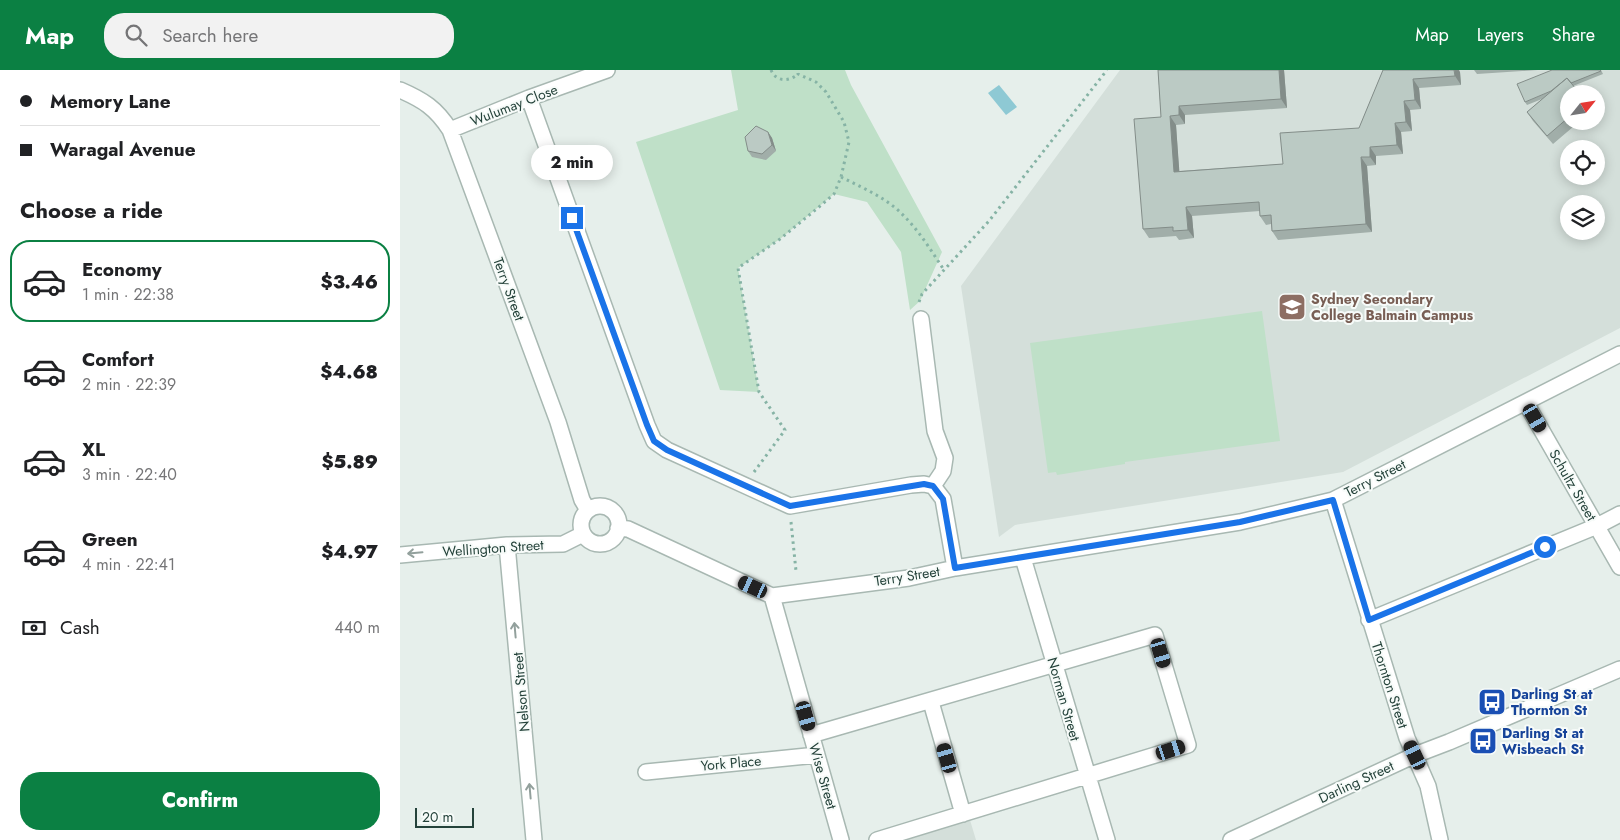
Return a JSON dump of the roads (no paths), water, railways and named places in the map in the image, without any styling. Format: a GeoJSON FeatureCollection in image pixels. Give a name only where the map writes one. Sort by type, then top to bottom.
{"type":"FeatureCollection","features":[{"type":"Feature","properties":{"kind":"street","name":"Wulumay Close"},"geometry":{"type":"LineString","coordinates":[[450,130],[529,98],[607,70]]}},
{"type":"Feature","properties":{"kind":"street","name":"Terry Street"},"geometry":{"type":"LineString","coordinates":[[400,90],[426,103],[437,111],[450,130],[551,403],[582,500],[588,510]]}},
{"type":"Feature","properties":{"kind":"street"},"geometry":{"type":"LineString","coordinates":[[529,98],[643,416],[654,441],[667,450],[790,506],[924,484],[933,486],[943,499],[955,568]]}},
{"type":"Feature","properties":{"kind":"street"},"geometry":{"type":"LineString","coordinates":[[921,319],[936,431],[945,458],[943,470],[933,486]]}},
{"type":"Feature","properties":{"kind":"street","name":"Terry Street"},"geometry":{"type":"LineString","coordinates":[[772,596],[909,578],[955,568],[1240,522],[1333,500],[1620,354]]}},
{"type":"Feature","properties":{"kind":"street","name":"Schultz Street"},"geometry":{"type":"LineString","coordinates":[[1526,403],[1620,567]]}},
{"type":"Feature","properties":{"kind":"street","name":"Thornton Street"},"geometry":{"type":"LineString","coordinates":[[1333,500],[1407,738],[1428,786],[1440,840]]}},
{"type":"Feature","properties":{"kind":"street"},"geometry":{"type":"LineString","coordinates":[[600,506],[612,510],[618,522],[618,528],[613,538],[603,544],[592,542],[583,534],[581,521],[583,515],[588,510],[600,506]]}},
{"type":"Feature","properties":{"kind":"street"},"geometry":{"type":"LineString","coordinates":[[1369,620],[1597,526],[1620,514]]}},
{"type":"Feature","properties":{"kind":"street"},"geometry":{"type":"LineString","coordinates":[[618,528],[628,529],[772,596]]}},
{"type":"Feature","properties":{"kind":"street","name":"Wellington Street"},"geometry":{"type":"LineString","coordinates":[[400,555],[508,545],[563,544],[583,534]]}},
{"type":"Feature","properties":{"kind":"street","name":"Nelson Street"},"geometry":{"type":"LineString","coordinates":[[508,545],[534,840]]}},
{"type":"Feature","properties":{"kind":"street","name":"Norman Street"},"geometry":{"type":"LineString","coordinates":[[1023,558],[1107,840]]}},
{"type":"Feature","properties":{"kind":"street","name":"Wise Street"},"geometry":{"type":"LineString","coordinates":[[772,596],[841,840]]}},
{"type":"Feature","properties":{"kind":"street"},"geometry":{"type":"LineString","coordinates":[[811,735],[931,702],[1155,635],[1188,745],[877,840]]}},
{"type":"Feature","properties":{"kind":"street","name":"Darling Street"},"geometry":{"type":"LineString","coordinates":[[1231,840],[1415,755],[1620,669]]}},
{"type":"Feature","properties":{"kind":"street"},"geometry":{"type":"LineString","coordinates":[[931,702],[963,814]]}},
{"type":"Feature","properties":{"kind":"street","name":"York Place"},"geometry":{"type":"LineString","coordinates":[[646,772],[817,755]]}},
{"type":"Feature","properties":{"kind":"water"},"geometry":{"type":"Polygon","coordinates":[[[999,85],[1017,107],[1006,115],[988,93],[999,85]]]}},
{"type":"Feature","properties":{"kind":"place","name":"Sydney Secondary College Balmain Campus"},"geometry":{"type":"Point","coordinates":[1292,307]}},
{"type":"Feature","properties":{"kind":"place","name":"Darling St at Thornton St"},"geometry":{"type":"Point","coordinates":[1492,702]}},
{"type":"Feature","properties":{"kind":"place","name":"Darling St at Wisbeach St"},"geometry":{"type":"Point","coordinates":[1483,741]}}]}
